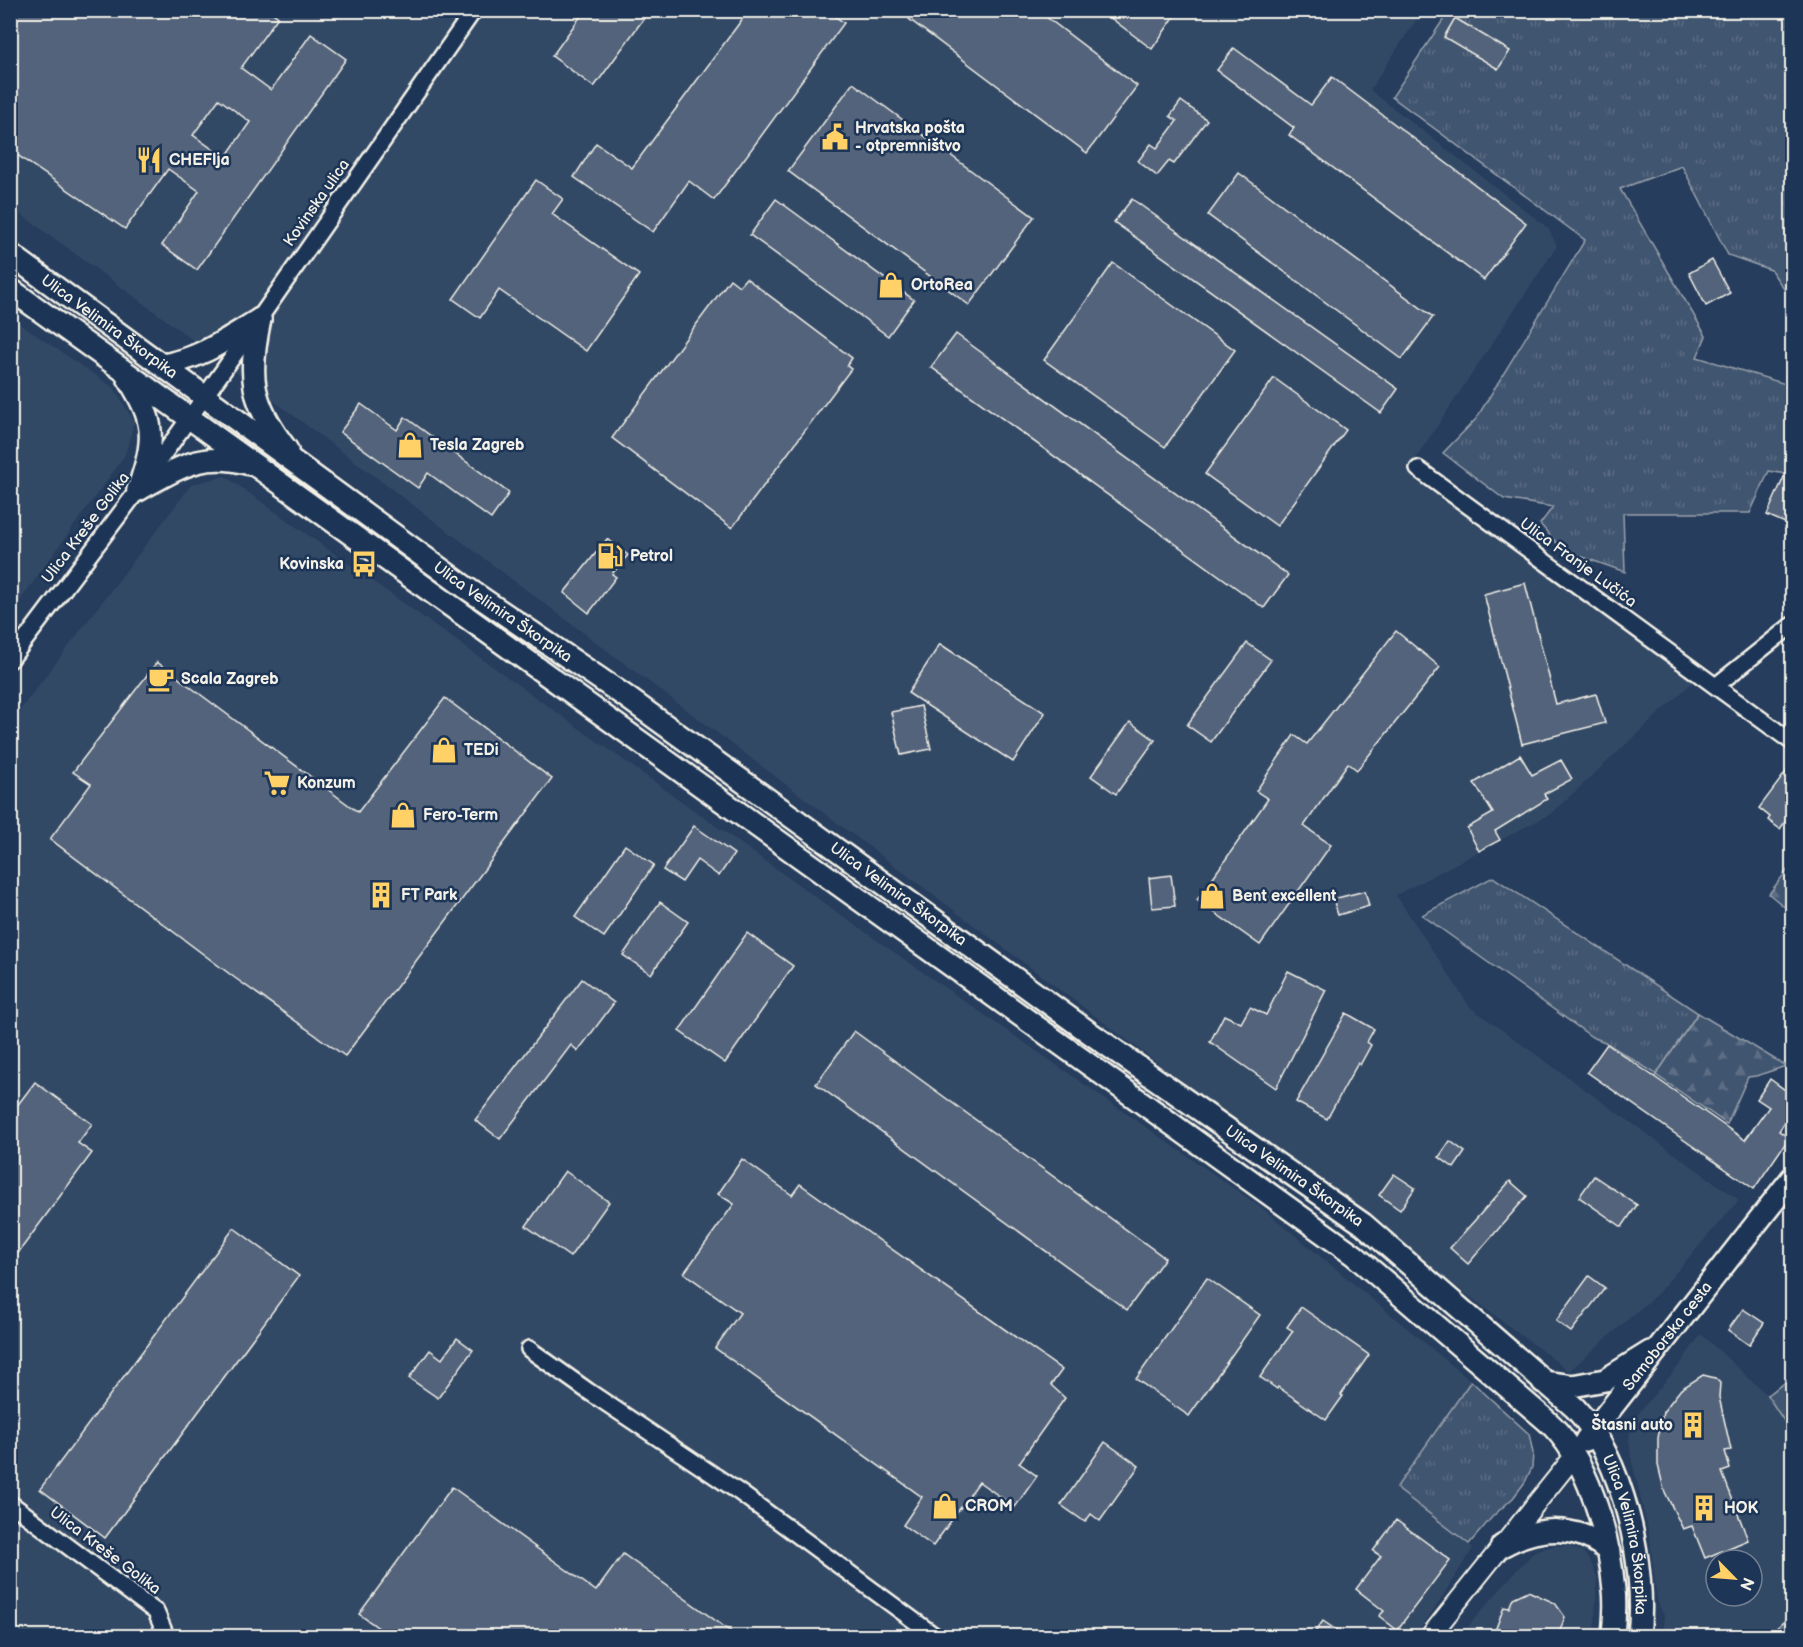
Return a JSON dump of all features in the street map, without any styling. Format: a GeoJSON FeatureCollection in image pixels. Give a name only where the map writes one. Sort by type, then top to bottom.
{"type":"FeatureCollection","features":[{"type":"Feature","properties":{"kind":"main road","name":"Ulica Velimira Škorpika"},"geometry":{"type":"LineString","coordinates":[[10,254],[465,587],[625,696],[1090,1033],[1363,1224],[1575,1408],[1594,1431],[1610,1462],[1633,1532],[1641,1597],[1639,1636]]}},
{"type":"Feature","properties":{"kind":"main road","name":"Ulica Velimira Škorpika"},"geometry":{"type":"LineString","coordinates":[[10,289],[261,467],[1354,1255],[1556,1428],[1575,1455],[1591,1489],[1609,1552],[1615,1593],[1613,1636]]}},
{"type":"Feature","properties":{"kind":"main road"},"geometry":{"type":"LineString","coordinates":[[162,365],[181,362],[202,354],[260,319]]}},
{"type":"Feature","properties":{"kind":"main road"},"geometry":{"type":"LineString","coordinates":[[260,319],[253,350],[254,391],[264,416],[302,469]]}},
{"type":"Feature","properties":{"kind":"main road"},"geometry":{"type":"LineString","coordinates":[[124,370],[146,409],[151,433],[150,452],[138,489]]}},
{"type":"Feature","properties":{"kind":"main road"},"geometry":{"type":"LineString","coordinates":[[138,489],[187,464],[202,459],[227,459],[261,467]]}},
{"type":"Feature","properties":{"kind":"main road","name":"Samoborska cesta"},"geometry":{"type":"LineString","coordinates":[[1575,1455],[1792,1178]]}},
{"type":"Feature","properties":{"kind":"main road"},"geometry":{"type":"LineString","coordinates":[[1543,1382],[1572,1386],[1605,1380],[1665,1342]]}},
{"type":"Feature","properties":{"kind":"main road"},"geometry":{"type":"LineString","coordinates":[[1502,1546],[1528,1533],[1548,1530],[1563,1531],[1590,1539],[1609,1552]]}},
{"type":"Feature","properties":{"kind":"street","name":"Kovinska ulica"},"geometry":{"type":"LineString","coordinates":[[190,417],[474,10]]}},
{"type":"Feature","properties":{"kind":"street","name":"Ulica Kreše Golika"},"geometry":{"type":"LineString","coordinates":[[10,660],[190,417]]}},
{"type":"Feature","properties":{"kind":"street","name":"Ulica Franje Lučića"},"geometry":{"type":"LineString","coordinates":[[1418,469],[1792,742]]}},
{"type":"Feature","properties":{"kind":"street"},"geometry":{"type":"LineString","coordinates":[[1717,686],[1792,625]]}},
{"type":"Feature","properties":{"kind":"street"},"geometry":{"type":"LineString","coordinates":[[529,1349],[739,1492],[935,1636]]}},
{"type":"Feature","properties":{"kind":"street","name":"Samoborska cesta"},"geometry":{"type":"LineString","coordinates":[[1430,1636],[1575,1455]]}},
{"type":"Feature","properties":{"kind":"street","name":"Ulica Kreše Golika"},"geometry":{"type":"LineString","coordinates":[[10,1503],[156,1612],[166,1636]]}},
{"type":"Feature","properties":{"kind":"shaded area"},"geometry":{"type":"Polygon","coordinates":[[[11,11],[1422,11],[1370,90],[1548,228],[1557,246],[1408,470],[1693,682],[1552,813],[1396,895],[1470,1007],[1739,1200],[1657,1294],[1569,1371],[162,317],[11,207],[11,11]]]}},
{"type":"Feature","properties":{"kind":"shaded area"},"geometry":{"type":"Polygon","coordinates":[[[11,318],[114,388],[134,422],[125,455],[11,613],[11,318]]]}},
{"type":"Feature","properties":{"kind":"shaded area"},"geometry":{"type":"Polygon","coordinates":[[[225,476],[855,925],[1262,1208],[1471,1381],[1396,1488],[1473,1548],[1433,1611],[1414,1636],[11,1636],[10,723],[192,484],[225,476]]]}},
{"type":"Feature","properties":{"kind":"shaded area"},"geometry":{"type":"Polygon","coordinates":[[[1701,1334],[1767,1395],[1792,1434],[1792,1636],[1662,1636],[1664,1616],[1657,1601],[1650,1538],[1631,1457],[1629,1437],[1632,1423],[1681,1363],[1701,1334]]]}},
{"type":"Feature","properties":{"kind":"shaded area"},"geometry":{"type":"Polygon","coordinates":[[[1553,1546],[1569,1546],[1582,1551],[1590,1561],[1597,1577],[1594,1636],[1460,1636],[1535,1551],[1553,1546]]]}},
{"type":"Feature","properties":{"kind":"green space"},"geometry":{"type":"Polygon","coordinates":[[[1449,11],[1792,11],[1792,301],[1771,270],[1728,255],[1682,166],[1620,189],[1706,336],[1697,357],[1792,386],[1792,475],[1769,471],[1750,513],[1623,513],[1625,572],[1563,550],[1540,524],[1553,507],[1504,499],[1443,453],[1476,419],[1585,240],[1392,97],[1449,11]]]}},
{"type":"Feature","properties":{"kind":"green space"},"geometry":{"type":"Polygon","coordinates":[[[1792,864],[1792,913],[1769,894],[1792,864]]]}},
{"type":"Feature","properties":{"kind":"green space"},"geometry":{"type":"Polygon","coordinates":[[[1493,877],[1698,1013],[1654,1078],[1656,1074],[1605,1042],[1592,1037],[1422,915],[1493,877]]]}},
{"type":"Feature","properties":{"kind":"green space"},"geometry":{"type":"Polygon","coordinates":[[[1698,1013],[1786,1066],[1748,1077],[1727,1124],[1656,1075],[1698,1013]]]}},
{"type":"Feature","properties":{"kind":"green space"},"geometry":{"type":"Polygon","coordinates":[[[1792,1378],[1792,1433],[1767,1395],[1792,1378]]]}},
{"type":"Feature","properties":{"kind":"green space"},"geometry":{"type":"Polygon","coordinates":[[[1471,1381],[1529,1434],[1533,1453],[1532,1467],[1525,1482],[1513,1498],[1493,1516],[1469,1544],[1396,1488],[1471,1381]]]}},
{"type":"Feature","properties":{"kind":"building"},"geometry":{"type":"Polygon","coordinates":[[[10,10],[269,10],[278,17],[241,68],[271,90],[311,34],[346,59],[197,270],[162,245],[199,191],[168,169],[125,229],[10,150],[10,10]],[[219,99],[193,135],[225,158],[250,122],[219,99]]]}},
{"type":"Feature","properties":{"kind":"building"},"geometry":{"type":"Polygon","coordinates":[[[585,10],[650,10],[594,87],[552,56],[585,10]]]}},
{"type":"Feature","properties":{"kind":"building"},"geometry":{"type":"Polygon","coordinates":[[[749,10],[827,10],[844,23],[714,200],[689,181],[653,232],[574,177],[596,143],[632,168],[749,10]]]}},
{"type":"Feature","properties":{"kind":"building"},"geometry":{"type":"Polygon","coordinates":[[[915,10],[1037,10],[1137,86],[1087,153],[909,19],[915,10]]]}},
{"type":"Feature","properties":{"kind":"building"},"geometry":{"type":"Polygon","coordinates":[[[1100,10],[1179,10],[1152,49],[1100,10]]]}},
{"type":"Feature","properties":{"kind":"building"},"geometry":{"type":"Polygon","coordinates":[[[1455,18],[1510,51],[1498,69],[1444,37],[1455,18]]]}},
{"type":"Feature","properties":{"kind":"building"},"geometry":{"type":"Polygon","coordinates":[[[1234,48],[1311,105],[1332,77],[1526,223],[1484,280],[1289,135],[1294,128],[1217,70],[1234,48]]]}},
{"type":"Feature","properties":{"kind":"building"},"geometry":{"type":"Polygon","coordinates":[[[853,83],[1034,217],[969,305],[788,171],[853,83]]]}},
{"type":"Feature","properties":{"kind":"building"},"geometry":{"type":"Polygon","coordinates":[[[1181,101],[1207,120],[1174,164],[1169,161],[1157,176],[1138,161],[1151,144],[1157,148],[1177,121],[1170,116],[1181,101]]]}},
{"type":"Feature","properties":{"kind":"building"},"geometry":{"type":"Polygon","coordinates":[[[1239,173],[1433,317],[1402,359],[1208,215],[1239,173]]]}},
{"type":"Feature","properties":{"kind":"building"},"geometry":{"type":"Polygon","coordinates":[[[536,180],[563,199],[552,214],[639,275],[586,351],[499,290],[480,318],[453,299],[536,180]]]}},
{"type":"Feature","properties":{"kind":"building"},"geometry":{"type":"Polygon","coordinates":[[[776,199],[914,300],[888,336],[750,235],[776,199]]]}},
{"type":"Feature","properties":{"kind":"building"},"geometry":{"type":"Polygon","coordinates":[[[1132,199],[1398,389],[1381,413],[1114,222],[1132,199]]]}},
{"type":"Feature","properties":{"kind":"building"},"geometry":{"type":"Polygon","coordinates":[[[1712,260],[1730,293],[1706,306],[1689,273],[1712,260]]]}},
{"type":"Feature","properties":{"kind":"building"},"geometry":{"type":"Polygon","coordinates":[[[1113,263],[1235,350],[1165,447],[1044,360],[1113,263]]]}},
{"type":"Feature","properties":{"kind":"building"},"geometry":{"type":"Polygon","coordinates":[[[746,278],[852,358],[847,366],[851,369],[732,528],[612,438],[730,279],[739,286],[746,278]]]}},
{"type":"Feature","properties":{"kind":"building"},"geometry":{"type":"Polygon","coordinates":[[[956,334],[1288,575],[1264,608],[931,367],[956,334]]]}},
{"type":"Feature","properties":{"kind":"building"},"geometry":{"type":"Polygon","coordinates":[[[1274,378],[1346,430],[1277,526],[1205,474],[1274,378]]]}},
{"type":"Feature","properties":{"kind":"building"},"geometry":{"type":"Polygon","coordinates":[[[361,404],[397,430],[405,417],[509,493],[491,519],[428,473],[418,488],[340,432],[361,404]]]}},
{"type":"Feature","properties":{"kind":"building"},"geometry":{"type":"Polygon","coordinates":[[[1792,459],[1792,526],[1767,515],[1792,459]]]}},
{"type":"Feature","properties":{"kind":"building"},"geometry":{"type":"Polygon","coordinates":[[[607,539],[628,555],[612,574],[616,577],[589,613],[564,593],[607,539]]]}},
{"type":"Feature","properties":{"kind":"building"},"geometry":{"type":"Polygon","coordinates":[[[1525,583],[1556,704],[1596,694],[1605,723],[1522,744],[1484,594],[1525,583]]]}},
{"type":"Feature","properties":{"kind":"building"},"geometry":{"type":"Polygon","coordinates":[[[1396,631],[1440,667],[1357,770],[1348,763],[1304,826],[1331,845],[1260,945],[1197,900],[1268,799],[1256,791],[1294,735],[1307,744],[1396,631]]]}},
{"type":"Feature","properties":{"kind":"building"},"geometry":{"type":"Polygon","coordinates":[[[1247,643],[1271,660],[1211,742],[1187,725],[1247,643]]]}},
{"type":"Feature","properties":{"kind":"building"},"geometry":{"type":"Polygon","coordinates":[[[940,644],[1045,713],[1013,762],[908,693],[940,644]]]}},
{"type":"Feature","properties":{"kind":"building"},"geometry":{"type":"Polygon","coordinates":[[[157,662],[358,812],[445,698],[552,779],[345,1056],[235,978],[50,839],[91,784],[73,772],[157,662]]]}},
{"type":"Feature","properties":{"kind":"building"},"geometry":{"type":"Polygon","coordinates":[[[921,706],[931,749],[901,755],[891,712],[921,706]]]}},
{"type":"Feature","properties":{"kind":"building"},"geometry":{"type":"Polygon","coordinates":[[[1130,722],[1155,740],[1116,794],[1091,776],[1130,722]]]}},
{"type":"Feature","properties":{"kind":"building"},"geometry":{"type":"Polygon","coordinates":[[[1520,755],[1532,775],[1561,760],[1572,779],[1544,794],[1547,799],[1495,831],[1500,840],[1479,851],[1467,828],[1493,813],[1474,783],[1520,755]]]}},
{"type":"Feature","properties":{"kind":"building"},"geometry":{"type":"Polygon","coordinates":[[[1792,764],[1792,812],[1780,829],[1768,820],[1770,817],[1759,808],[1792,764]]]}},
{"type":"Feature","properties":{"kind":"building"},"geometry":{"type":"Polygon","coordinates":[[[694,826],[734,854],[719,876],[697,860],[682,882],[663,870],[694,826]]]}},
{"type":"Feature","properties":{"kind":"building"},"geometry":{"type":"Polygon","coordinates":[[[625,845],[654,865],[604,937],[575,917],[625,845]]]}},
{"type":"Feature","properties":{"kind":"building"},"geometry":{"type":"Polygon","coordinates":[[[1171,875],[1175,906],[1152,908],[1149,878],[1171,875]]]}},
{"type":"Feature","properties":{"kind":"building"},"geometry":{"type":"Polygon","coordinates":[[[1365,891],[1369,906],[1338,915],[1333,899],[1365,891]]]}},
{"type":"Feature","properties":{"kind":"building"},"geometry":{"type":"Polygon","coordinates":[[[660,902],[688,922],[651,974],[623,955],[660,902]]]}},
{"type":"Feature","properties":{"kind":"building"},"geometry":{"type":"Polygon","coordinates":[[[747,933],[793,966],[725,1063],[679,1031],[747,933]]]}},
{"type":"Feature","properties":{"kind":"building"},"geometry":{"type":"Polygon","coordinates":[[[1288,971],[1326,990],[1276,1088],[1210,1042],[1224,1015],[1241,1023],[1250,1007],[1266,1015],[1288,971]]]}},
{"type":"Feature","properties":{"kind":"building"},"geometry":{"type":"Polygon","coordinates":[[[582,979],[614,1003],[578,1051],[571,1045],[500,1139],[475,1120],[582,979]]]}},
{"type":"Feature","properties":{"kind":"building"},"geometry":{"type":"Polygon","coordinates":[[[1346,1013],[1374,1029],[1367,1042],[1371,1045],[1360,1065],[1358,1063],[1327,1119],[1296,1102],[1346,1013]]]}},
{"type":"Feature","properties":{"kind":"building"},"geometry":{"type":"Polygon","coordinates":[[[854,1031],[1165,1258],[1127,1310],[816,1084],[854,1031]]]}},
{"type":"Feature","properties":{"kind":"building"},"geometry":{"type":"Polygon","coordinates":[[[1607,1044],[1745,1140],[1769,1107],[1757,1099],[1770,1079],[1792,1095],[1792,1111],[1779,1131],[1789,1138],[1754,1189],[1587,1072],[1607,1044]]]}},
{"type":"Feature","properties":{"kind":"building"},"geometry":{"type":"Polygon","coordinates":[[[35,1082],[92,1124],[78,1143],[92,1153],[10,1264],[10,1115],[35,1082]]]}},
{"type":"Feature","properties":{"kind":"building"},"geometry":{"type":"Polygon","coordinates":[[[1450,1141],[1465,1152],[1454,1168],[1439,1157],[1450,1141]]]}},
{"type":"Feature","properties":{"kind":"building"},"geometry":{"type":"Polygon","coordinates":[[[742,1159],[792,1195],[800,1184],[1062,1370],[1051,1385],[1065,1398],[1019,1463],[1037,1476],[1015,1507],[979,1482],[933,1546],[903,1525],[922,1497],[715,1348],[740,1313],[684,1273],[734,1204],[718,1194],[742,1159]]]}},
{"type":"Feature","properties":{"kind":"building"},"geometry":{"type":"Polygon","coordinates":[[[565,1171],[609,1202],[570,1257],[526,1226],[565,1171]]]}},
{"type":"Feature","properties":{"kind":"building"},"geometry":{"type":"Polygon","coordinates":[[[1394,1174],[1415,1188],[1400,1210],[1379,1195],[1394,1174]]]}},
{"type":"Feature","properties":{"kind":"building"},"geometry":{"type":"Polygon","coordinates":[[[1594,1176],[1637,1205],[1622,1227],[1579,1197],[1594,1176]]]}},
{"type":"Feature","properties":{"kind":"building"},"geometry":{"type":"Polygon","coordinates":[[[1510,1181],[1527,1196],[1468,1264],[1450,1248],[1510,1181]]]}},
{"type":"Feature","properties":{"kind":"building"},"geometry":{"type":"Polygon","coordinates":[[[234,1228],[299,1276],[105,1538],[40,1489],[234,1228]]]}},
{"type":"Feature","properties":{"kind":"building"},"geometry":{"type":"Polygon","coordinates":[[[1589,1276],[1605,1288],[1571,1332],[1556,1321],[1589,1276]]]}},
{"type":"Feature","properties":{"kind":"building"},"geometry":{"type":"Polygon","coordinates":[[[1207,1278],[1260,1315],[1189,1416],[1136,1379],[1207,1278]]]}},
{"type":"Feature","properties":{"kind":"building"},"geometry":{"type":"Polygon","coordinates":[[[1301,1307],[1369,1355],[1326,1420],[1260,1377],[1293,1331],[1287,1327],[1301,1307]]]}},
{"type":"Feature","properties":{"kind":"building"},"geometry":{"type":"Polygon","coordinates":[[[1743,1309],[1764,1323],[1749,1345],[1728,1330],[1743,1309]]]}},
{"type":"Feature","properties":{"kind":"building"},"geometry":{"type":"Polygon","coordinates":[[[457,1338],[473,1350],[438,1398],[409,1378],[430,1350],[442,1359],[457,1338]]]}},
{"type":"Feature","properties":{"kind":"building","name":"Štasni auto"},"geometry":{"type":"Polygon","coordinates":[[[1703,1375],[1715,1378],[1720,1383],[1719,1397],[1731,1450],[1725,1451],[1730,1469],[1722,1472],[1748,1540],[1729,1548],[1704,1548],[1704,1556],[1692,1526],[1683,1529],[1664,1490],[1658,1465],[1658,1438],[1663,1412],[1681,1389],[1703,1375]]]}},
{"type":"Feature","properties":{"kind":"building"},"geometry":{"type":"Polygon","coordinates":[[[1105,1442],[1139,1466],[1100,1521],[1091,1514],[1085,1522],[1061,1505],[1105,1442]]]}},
{"type":"Feature","properties":{"kind":"building"},"geometry":{"type":"Polygon","coordinates":[[[452,1487],[596,1591],[623,1554],[737,1636],[390,1636],[359,1614],[452,1487]]]}},
{"type":"Feature","properties":{"kind":"building"},"geometry":{"type":"Polygon","coordinates":[[[1396,1520],[1450,1560],[1397,1630],[1379,1616],[1384,1611],[1356,1589],[1381,1556],[1373,1551],[1396,1520]]]}},
{"type":"Feature","properties":{"kind":"building"},"geometry":{"type":"Polygon","coordinates":[[[1528,1591],[1555,1603],[1565,1617],[1558,1636],[1493,1636],[1504,1607],[1509,1608],[1513,1598],[1528,1591]]]}},
{"type":"Feature","properties":{"kind":"building"},"geometry":{"type":"Polygon","coordinates":[[[1792,1614],[1792,1636],[1768,1636],[1792,1614]]]}},
{"type":"Feature","properties":{"kind":"building"},"geometry":{"type":"Polygon","coordinates":[[[1323,1621],[1345,1636],[1312,1636],[1323,1621]]]}},
{"type":"Feature","properties":{"kind":"place","name":"Hrvatska pošta - otpremništvo"},"geometry":{"type":"Point","coordinates":[835,137]}},
{"type":"Feature","properties":{"kind":"place","name":"CHEFlja"},"geometry":{"type":"Point","coordinates":[149,160]}},
{"type":"Feature","properties":{"kind":"place","name":"OrtoRea"},"geometry":{"type":"Point","coordinates":[891,285]}},
{"type":"Feature","properties":{"kind":"place","name":"Tesla Zagreb"},"geometry":{"type":"Point","coordinates":[410,445]}},
{"type":"Feature","properties":{"kind":"place","name":"Petrol"},"geometry":{"type":"Point","coordinates":[610,556]}},
{"type":"Feature","properties":{"kind":"place","name":"Kovinska"},"geometry":{"type":"Point","coordinates":[364,564]}},
{"type":"Feature","properties":{"kind":"place","name":"Scala Zagreb"},"geometry":{"type":"Point","coordinates":[161,679]}},
{"type":"Feature","properties":{"kind":"place","name":"TEDi"},"geometry":{"type":"Point","coordinates":[444,750]}},
{"type":"Feature","properties":{"kind":"place","name":"Konzum"},"geometry":{"type":"Point","coordinates":[277,783]}},
{"type":"Feature","properties":{"kind":"place","name":"Fero-Term"},"geometry":{"type":"Point","coordinates":[403,815]}},
{"type":"Feature","properties":{"kind":"place","name":"FT Park"},"geometry":{"type":"Point","coordinates":[381,895]}},
{"type":"Feature","properties":{"kind":"place","name":"Bent excellent"},"geometry":{"type":"Point","coordinates":[1212,896]}},
{"type":"Feature","properties":{"kind":"place","name":"Štasni auto"},"geometry":{"type":"Point","coordinates":[1693,1425]}},
{"type":"Feature","properties":{"kind":"place","name":"CROM"},"geometry":{"type":"Point","coordinates":[945,1506]}},
{"type":"Feature","properties":{"kind":"place","name":"HOK"},"geometry":{"type":"Point","coordinates":[1704,1508]}}]}
